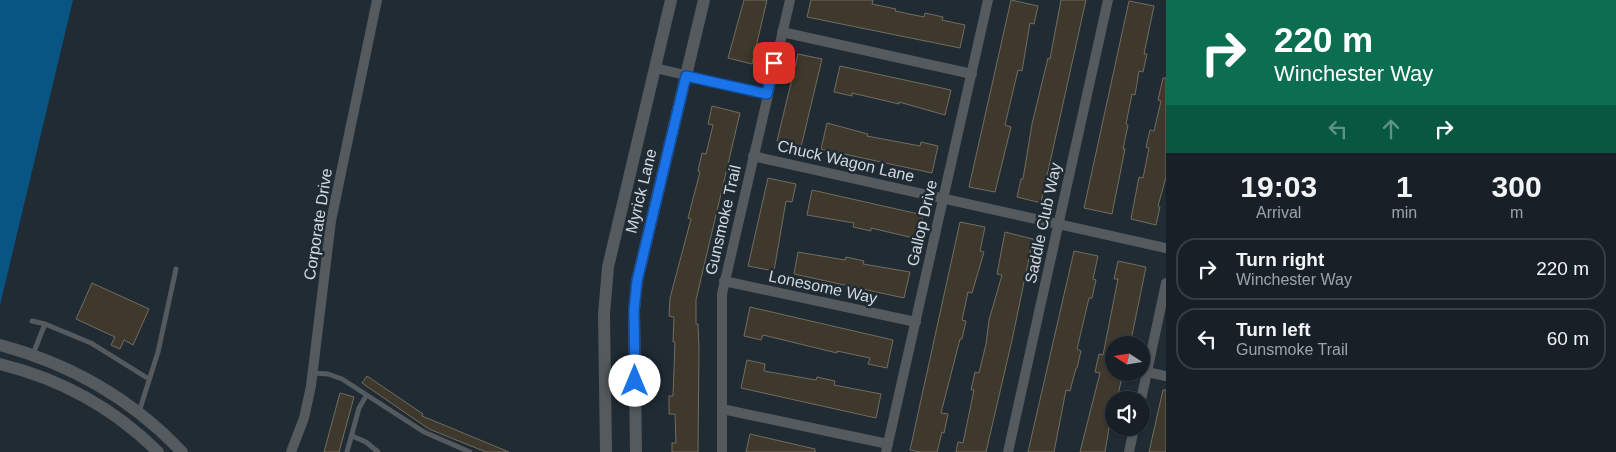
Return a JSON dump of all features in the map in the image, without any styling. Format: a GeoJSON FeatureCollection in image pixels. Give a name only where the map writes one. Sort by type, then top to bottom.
{"type":"FeatureCollection","features":[{"type":"Feature","properties":{"kind":"street","name":"Corporate Drive"},"geometry":{"type":"LineString","coordinates":[[291,452],[304,418],[313,373],[334,204],[377,0]]}},
{"type":"Feature","properties":{"kind":"street","name":"Myrick Lane"},"geometry":{"type":"LineString","coordinates":[[606,452],[604,314],[608,267],[671,0]]}},
{"type":"Feature","properties":{"kind":"street","name":"Myrick Lane"},"geometry":{"type":"LineString","coordinates":[[636,452],[636,288],[704,0]]}},
{"type":"Feature","properties":{"kind":"street","name":"Gunsmoke Trail"},"geometry":{"type":"LineString","coordinates":[[722,452],[720,309],[724,281],[790,0]]}},
{"type":"Feature","properties":{"kind":"street","name":"Gallop Drive"},"geometry":{"type":"LineString","coordinates":[[887,448],[988,0]]}},
{"type":"Feature","properties":{"kind":"street","name":"Saddle Club Way"},"geometry":{"type":"LineString","coordinates":[[1008,452],[1108,0]]}},
{"type":"Feature","properties":{"kind":"street"},"geometry":{"type":"LineString","coordinates":[[782,32],[972,74]]}},
{"type":"Feature","properties":{"kind":"street"},"geometry":{"type":"LineString","coordinates":[[655,68],[767,94]]}},
{"type":"Feature","properties":{"kind":"street","name":"Chuck Wagon Lane"},"geometry":{"type":"LineString","coordinates":[[753,156],[1166,248]]}},
{"type":"Feature","properties":{"kind":"street","name":"Lonesome Way"},"geometry":{"type":"LineString","coordinates":[[724,281],[916,322]]}},
{"type":"Feature","properties":{"kind":"street"},"geometry":{"type":"LineString","coordinates":[[1150,358],[1166,283]]}},
{"type":"Feature","properties":{"kind":"street"},"geometry":{"type":"LineString","coordinates":[[0,345],[33,354],[66,367],[100,384],[138,412],[182,452]]}},
{"type":"Feature","properties":{"kind":"street"},"geometry":{"type":"LineString","coordinates":[[0,364],[57,382],[83,395],[139,433],[158,452]]}},
{"type":"Feature","properties":{"kind":"street"},"geometry":{"type":"LineString","coordinates":[[1150,373],[1166,376]]}},
{"type":"Feature","properties":{"kind":"street"},"geometry":{"type":"LineString","coordinates":[[722,409],[887,448]]}},
{"type":"Feature","properties":{"kind":"street"},"geometry":{"type":"LineString","coordinates":[[1129,452],[1132,436]]}},
{"type":"Feature","properties":{"kind":"lane"},"geometry":{"type":"LineString","coordinates":[[138,412],[150,379],[176,269]]}},
{"type":"Feature","properties":{"kind":"lane"},"geometry":{"type":"LineString","coordinates":[[32,321],[45,324],[91,344],[150,379]]}},
{"type":"Feature","properties":{"kind":"lane"},"geometry":{"type":"LineString","coordinates":[[33,354],[45,324]]}},
{"type":"Feature","properties":{"kind":"lane"},"geometry":{"type":"LineString","coordinates":[[313,373],[328,374],[342,379],[424,432],[470,452]]}},
{"type":"Feature","properties":{"kind":"lane"},"geometry":{"type":"LineString","coordinates":[[347,452],[359,408],[366,396]]}},
{"type":"Feature","properties":{"kind":"lane"},"geometry":{"type":"LineString","coordinates":[[352,436],[366,442],[378,452]]}},
{"type":"Feature","properties":{"kind":"shaded area"},"geometry":{"type":"Polygon","coordinates":[[[0,0],[73,0],[0,305],[0,0]]]}},
{"type":"Feature","properties":{"kind":"building"},"geometry":{"type":"Polygon","coordinates":[[[744,0],[767,0],[752,64],[728,58],[744,0]]]}},
{"type":"Feature","properties":{"kind":"building"},"geometry":{"type":"Polygon","coordinates":[[[811,0],[873,0],[872,4],[896,9],[895,11],[924,17],[925,13],[943,17],[942,20],[965,25],[960,48],[807,17],[811,0]]]}},
{"type":"Feature","properties":{"kind":"building"},"geometry":{"type":"Polygon","coordinates":[[[1011,0],[1038,6],[1034,24],[1030,23],[1022,71],[1018,70],[1005,125],[1011,127],[995,192],[969,187],[1011,0]]]}},
{"type":"Feature","properties":{"kind":"building"},"geometry":{"type":"Polygon","coordinates":[[[1061,0],[1086,0],[1041,203],[1017,197],[1021,179],[1023,179],[1032,124],[1048,58],[1050,59],[1061,0]]]}},
{"type":"Feature","properties":{"kind":"building"},"geometry":{"type":"Polygon","coordinates":[[[1129,1],[1154,6],[1144,54],[1147,54],[1143,72],[1139,71],[1135,95],[1132,94],[1126,124],[1128,125],[1123,149],[1125,149],[1112,214],[1084,208],[1129,1]]]}},
{"type":"Feature","properties":{"kind":"building"},"geometry":{"type":"Polygon","coordinates":[[[798,54],[822,59],[801,147],[777,141],[798,54]]]}},
{"type":"Feature","properties":{"kind":"building"},"geometry":{"type":"Polygon","coordinates":[[[840,66],[951,90],[945,115],[899,102],[899,104],[852,93],[852,96],[834,92],[840,66]]]}},
{"type":"Feature","properties":{"kind":"building"},"geometry":{"type":"Polygon","coordinates":[[[1163,78],[1166,78],[1166,177],[1158,206],[1160,207],[1156,225],[1131,219],[1139,177],[1143,178],[1149,148],[1146,147],[1150,130],[1154,131],[1161,101],[1158,100],[1163,78]]]}},
{"type":"Feature","properties":{"kind":"building"},"geometry":{"type":"Polygon","coordinates":[[[712,106],[740,113],[696,300],[699,348],[698,452],[672,452],[672,443],[676,443],[675,414],[669,414],[669,396],[673,396],[675,342],[673,342],[674,317],[669,316],[670,298],[691,219],[688,218],[700,172],[698,171],[702,153],[706,154],[713,125],[708,124],[712,106]]]}},
{"type":"Feature","properties":{"kind":"building"},"geometry":{"type":"Polygon","coordinates":[[[827,123],[868,134],[867,136],[920,146],[921,142],[938,146],[932,173],[821,149],[827,123]]]}},
{"type":"Feature","properties":{"kind":"building"},"geometry":{"type":"Polygon","coordinates":[[[768,178],[796,184],[792,202],[786,201],[774,271],[748,266],[768,178]]]}},
{"type":"Feature","properties":{"kind":"building"},"geometry":{"type":"Polygon","coordinates":[[[812,190],[923,215],[918,239],[871,228],[871,231],[853,227],[854,223],[807,215],[812,190]]]}},
{"type":"Feature","properties":{"kind":"building"},"geometry":{"type":"Polygon","coordinates":[[[960,222],[985,227],[980,251],[984,252],[972,293],[968,292],[962,320],[966,321],[962,339],[960,339],[941,413],[948,414],[944,433],[942,432],[937,452],[920,452],[910,450],[960,222]]]}},
{"type":"Feature","properties":{"kind":"building"},"geometry":{"type":"Polygon","coordinates":[[[1005,232],[1033,239],[1012,340],[986,452],[956,452],[958,442],[963,443],[974,390],[971,390],[975,372],[979,373],[986,344],[989,320],[1002,275],[997,274],[1005,232]]]}},
{"type":"Feature","properties":{"kind":"building"},"geometry":{"type":"Polygon","coordinates":[[[1074,251],[1098,256],[1093,279],[1096,280],[1092,298],[1089,298],[1077,349],[1081,351],[1070,391],[1066,390],[1054,452],[1028,452],[1074,251]]]}},
{"type":"Feature","properties":{"kind":"building"},"geometry":{"type":"Polygon","coordinates":[[[798,252],[845,260],[846,257],[864,261],[863,264],[910,272],[904,298],[794,274],[798,252]]]}},
{"type":"Feature","properties":{"kind":"building"},"geometry":{"type":"Polygon","coordinates":[[[1118,261],[1146,267],[1132,336],[1107,336],[1118,279],[1114,279],[1118,261]]]}},
{"type":"Feature","properties":{"kind":"building"},"geometry":{"type":"Polygon","coordinates":[[[92,283],[149,309],[133,345],[124,340],[120,349],[111,345],[115,337],[76,319],[92,283]]]}},
{"type":"Feature","properties":{"kind":"building"},"geometry":{"type":"Polygon","coordinates":[[[750,307],[893,340],[887,368],[868,364],[870,358],[837,351],[837,353],[763,335],[761,340],[744,336],[750,307]]]}},
{"type":"Feature","properties":{"kind":"building"},"geometry":{"type":"Polygon","coordinates":[[[1105,345],[1105,381],[1121,381],[1119,391],[1105,391],[1105,436],[1108,436],[1105,452],[1080,452],[1100,373],[1095,372],[1099,354],[1103,355],[1105,345]]]}},
{"type":"Feature","properties":{"kind":"building"},"geometry":{"type":"Polygon","coordinates":[[[747,360],[765,364],[764,371],[816,380],[817,377],[835,381],[834,385],[881,394],[876,418],[741,388],[747,360]]]}},
{"type":"Feature","properties":{"kind":"building"},"geometry":{"type":"Polygon","coordinates":[[[367,376],[423,414],[422,416],[509,452],[486,452],[429,429],[362,383],[367,376]]]}},
{"type":"Feature","properties":{"kind":"building"},"geometry":{"type":"Polygon","coordinates":[[[1163,390],[1166,390],[1166,452],[1149,452],[1163,390]]]}},
{"type":"Feature","properties":{"kind":"building"},"geometry":{"type":"Polygon","coordinates":[[[340,393],[354,397],[339,452],[324,452],[340,393]]]}},
{"type":"Feature","properties":{"kind":"building"},"geometry":{"type":"Polygon","coordinates":[[[750,434],[815,449],[815,452],[746,452],[750,434]]]}},
{"type":"Feature","properties":{"kind":"route"},"geometry":{"type":"LineString","coordinates":[[635,381],[634,310],[637,281],[686,76],[767,94],[774,63]]}}]}
